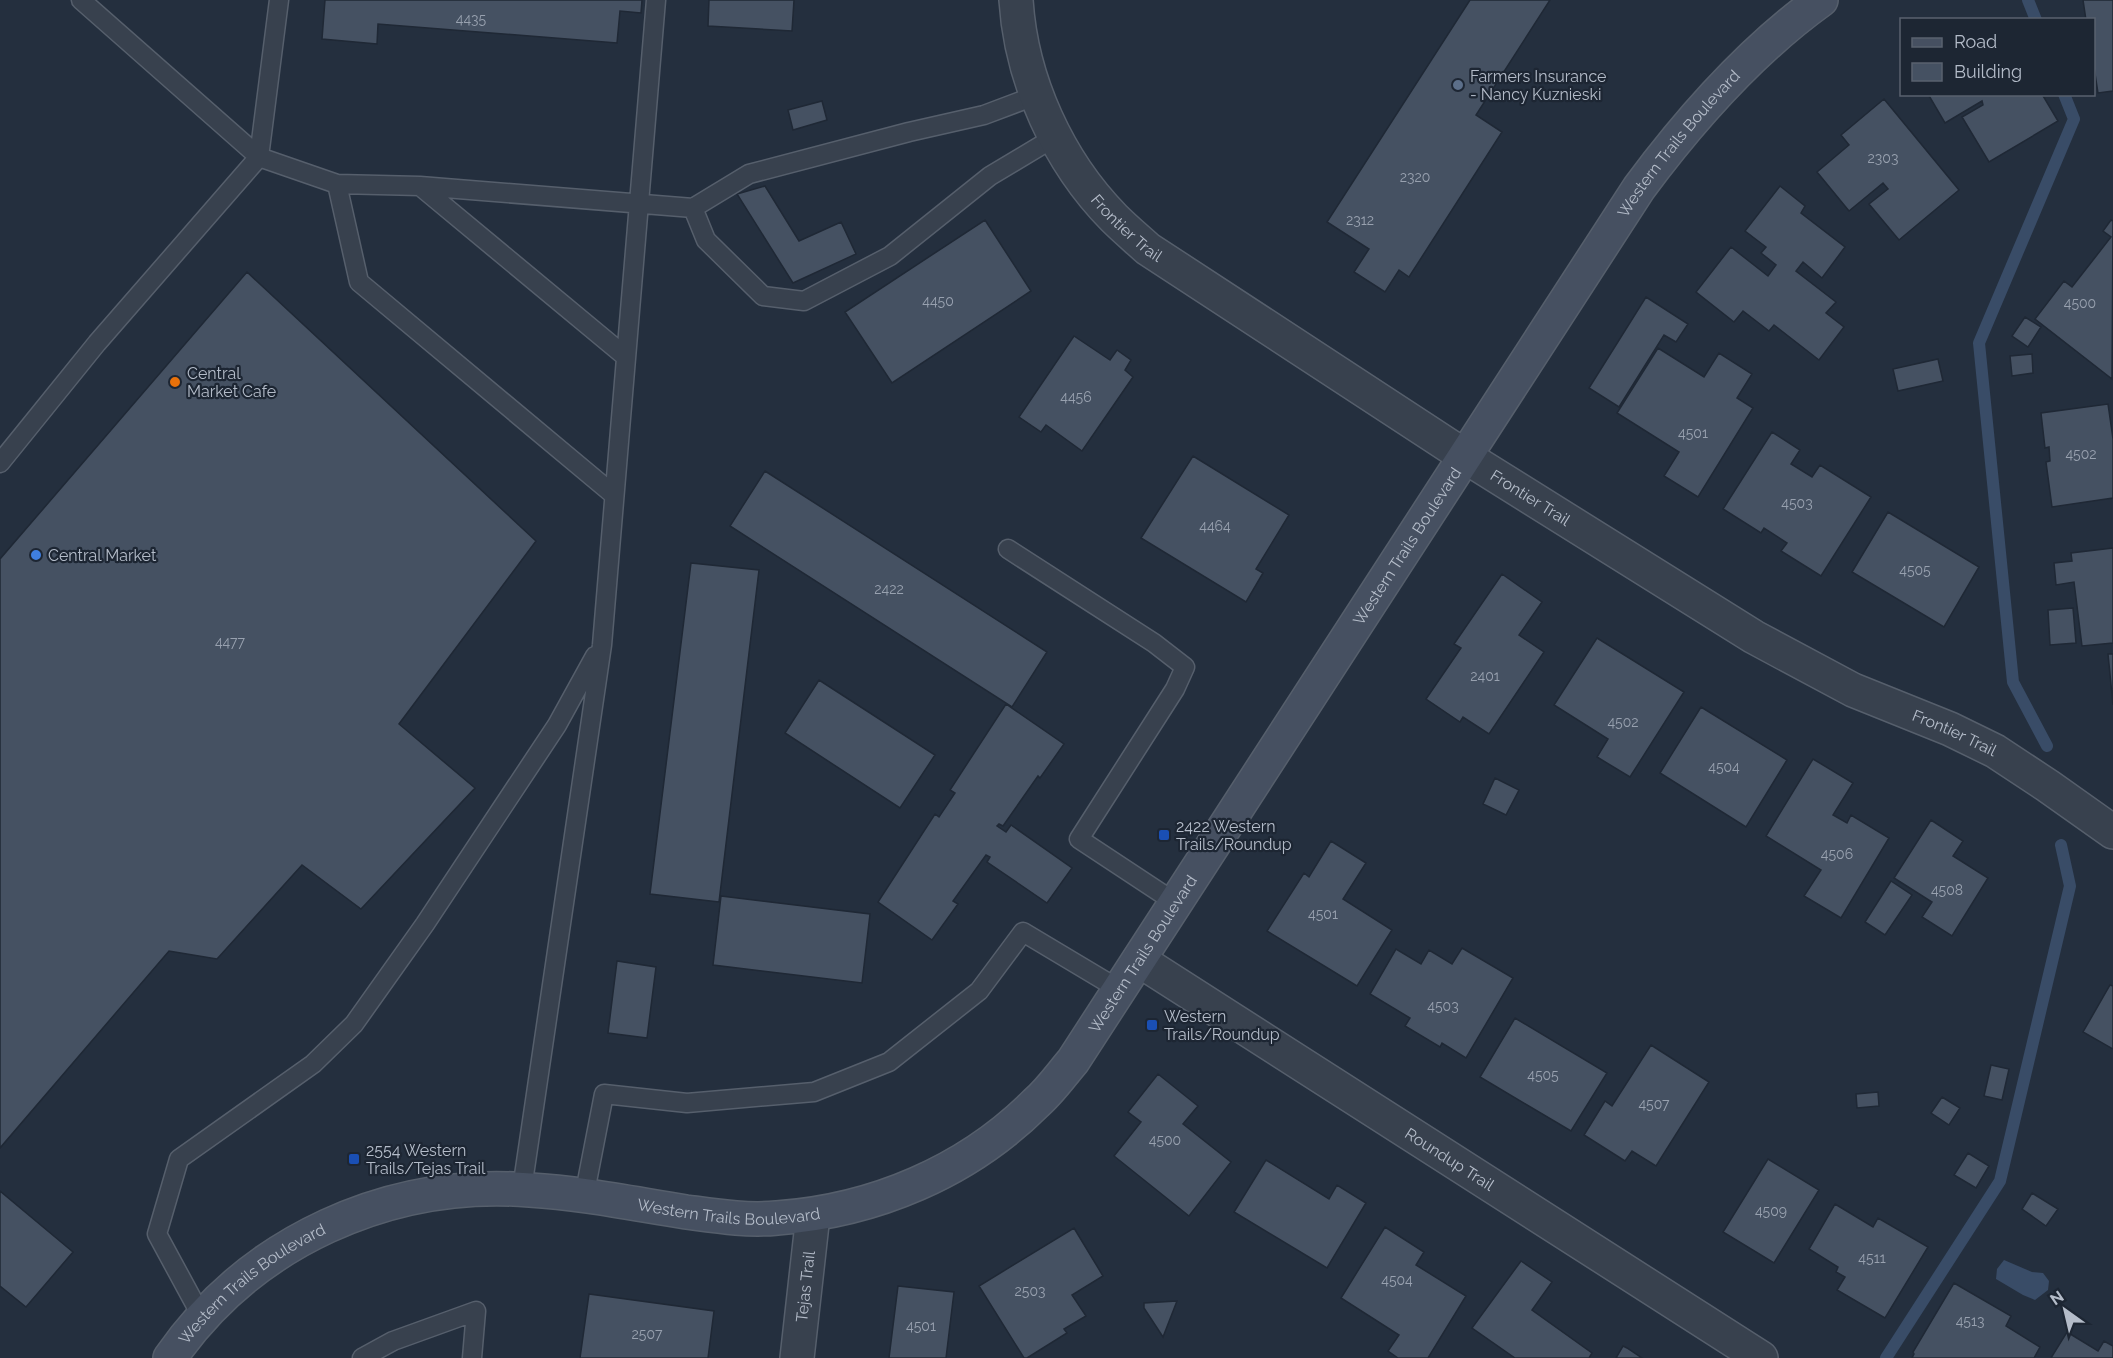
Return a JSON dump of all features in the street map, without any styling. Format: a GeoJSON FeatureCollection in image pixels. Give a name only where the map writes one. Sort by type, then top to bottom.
{"type":"FeatureCollection","features":[{"type":"Feature","properties":{"kind":"street","name":"Frontier Trail"},"geometry":{"type":"LineString","coordinates":[[1016,0],[1024,54],[1036,95],[1055,137],[1081,178],[1113,218],[1148,249],[1466,457],[1754,637],[1853,690],[1950,729],[1995,751],[2113,832]]}},
{"type":"Feature","properties":{"kind":"street","name":"Western Trails Boulevard"},"geometry":{"type":"LineString","coordinates":[[170,1358],[202,1317],[259,1266],[324,1227],[364,1210],[417,1196],[494,1188],[522,1189],[734,1218],[774,1219],[813,1215],[851,1207],[901,1192],[949,1169],[994,1140],[1037,1103],[1073,1061],[1661,158],[1729,80],[1776,36],[1821,0]]}},
{"type":"Feature","properties":{"kind":"street","name":"Roundup Trail"},"geometry":{"type":"LineString","coordinates":[[1139,960],[1761,1358]]}},
{"type":"Feature","properties":{"kind":"street","name":"Tejas Trail"},"geometry":{"type":"LineString","coordinates":[[796,1358],[813,1215]]}},
{"type":"Feature","properties":{"kind":"lane"},"geometry":{"type":"LineString","coordinates":[[81,0],[260,157],[337,184],[420,186],[693,208],[749,174],[984,115],[1036,95]]}},
{"type":"Feature","properties":{"kind":"lane"},"geometry":{"type":"LineString","coordinates":[[0,463],[98,343],[260,157],[279,0]]}},
{"type":"Feature","properties":{"kind":"lane"},"geometry":{"type":"LineString","coordinates":[[522,1189],[602,645],[656,0]]}},
{"type":"Feature","properties":{"kind":"lane"},"geometry":{"type":"LineString","coordinates":[[693,208],[706,240],[762,296],[804,301],[891,256],[990,176],[1055,137]]}},
{"type":"Feature","properties":{"kind":"lane"},"geometry":{"type":"LineString","coordinates":[[337,184],[359,282],[614,495]]}},
{"type":"Feature","properties":{"kind":"lane"},"geometry":{"type":"LineString","coordinates":[[420,186],[626,357]]}},
{"type":"Feature","properties":{"kind":"lane"},"geometry":{"type":"LineString","coordinates":[[1008,549],[1154,643],[1185,667],[1175,689],[1079,839],[1176,903]]}},
{"type":"Feature","properties":{"kind":"lane"},"geometry":{"type":"LineString","coordinates":[[202,1317],[157,1234],[179,1159],[313,1064],[354,1024],[425,924],[557,725],[602,645]]}},
{"type":"Feature","properties":{"kind":"lane"},"geometry":{"type":"LineString","coordinates":[[584,1197],[604,1094],[687,1103],[814,1092],[890,1062],[979,991],[1023,932],[1120,990]]}},
{"type":"Feature","properties":{"kind":"lane"},"geometry":{"type":"LineString","coordinates":[[362,1358],[393,1341],[476,1311],[472,1358]]}},
{"type":"Feature","properties":{"kind":"water"},"geometry":{"type":"Polygon","coordinates":[[[2004,1260],[2032,1272],[2043,1273],[2049,1281],[2048,1290],[2035,1300],[1996,1279],[1997,1269],[2004,1260]]]}},
{"type":"Feature","properties":{"kind":"building"},"geometry":{"type":"Polygon","coordinates":[[[325,0],[642,0],[641,13],[620,11],[617,43],[378,24],[377,44],[322,39],[325,0]]]}},
{"type":"Feature","properties":{"kind":"building"},"geometry":{"type":"Polygon","coordinates":[[[709,0],[794,0],[792,31],[708,26],[709,0]]]}},
{"type":"Feature","properties":{"kind":"building"},"geometry":{"type":"Polygon","coordinates":[[[1470,0],[1550,0],[1476,115],[1502,132],[1409,277],[1399,270],[1385,292],[1354,272],[1369,249],[1327,222],[1470,0]]]}},
{"type":"Feature","properties":{"kind":"building"},"geometry":{"type":"Polygon","coordinates":[[[2083,0],[2113,0],[2113,91],[2098,93],[2095,74],[2095,18],[2086,18],[2083,0]]]}},
{"type":"Feature","properties":{"kind":"building"},"geometry":{"type":"Polygon","coordinates":[[[1929,96],[2043,96],[2058,121],[1989,162],[1962,117],[1983,105],[1982,101],[1945,123],[1929,96]]]}},
{"type":"Feature","properties":{"kind":"building"},"geometry":{"type":"Polygon","coordinates":[[[1884,99],[1959,190],[1899,240],[1869,204],[1888,189],[1883,183],[1849,211],[1817,172],[1849,145],[1841,135],[1884,99]]]}},
{"type":"Feature","properties":{"kind":"building"},"geometry":{"type":"Polygon","coordinates":[[[822,101],[827,120],[793,130],[788,110],[822,101]]]}},
{"type":"Feature","properties":{"kind":"building"},"geometry":{"type":"Polygon","coordinates":[[[765,186],[799,241],[841,222],[856,254],[793,283],[737,194],[765,186]]]}},
{"type":"Feature","properties":{"kind":"building"},"geometry":{"type":"Polygon","coordinates":[[[1780,186],[1805,206],[1801,213],[1845,247],[1822,278],[1803,262],[1796,271],[1836,302],[1826,313],[1844,327],[1819,360],[1774,325],[1769,331],[1743,311],[1734,322],[1696,292],[1731,247],[1768,276],[1776,265],[1761,253],[1766,247],[1745,231],[1780,186]]]}},
{"type":"Feature","properties":{"kind":"building"},"geometry":{"type":"Polygon","coordinates":[[[985,220],[1031,291],[892,383],[845,312],[985,220]]]}},
{"type":"Feature","properties":{"kind":"building"},"geometry":{"type":"Polygon","coordinates":[[[2111,220],[2113,221],[2112,379],[2035,319],[2064,281],[2072,287],[2111,237],[2103,231],[2111,220]]]}},
{"type":"Feature","properties":{"kind":"building"},"geometry":{"type":"Polygon","coordinates":[[[247,272],[536,541],[399,724],[475,788],[361,909],[302,865],[217,959],[169,951],[0,1148],[0,559],[247,272]]]}},
{"type":"Feature","properties":{"kind":"building"},"geometry":{"type":"Polygon","coordinates":[[[1646,297],[1688,324],[1676,342],[1664,335],[1619,407],[1589,388],[1646,297]]]}},
{"type":"Feature","properties":{"kind":"building"},"geometry":{"type":"Polygon","coordinates":[[[2025,317],[2041,327],[2028,347],[2012,336],[2025,317]]]}},
{"type":"Feature","properties":{"kind":"building"},"geometry":{"type":"Polygon","coordinates":[[[1074,336],[1110,360],[1117,350],[1131,360],[1125,370],[1133,377],[1082,451],[1046,425],[1041,432],[1019,417],[1074,336]]]}},
{"type":"Feature","properties":{"kind":"building"},"geometry":{"type":"Polygon","coordinates":[[[1658,348],[1704,377],[1719,353],[1752,374],[1737,398],[1753,408],[1698,497],[1664,476],[1679,452],[1617,413],[1658,348]]]}},
{"type":"Feature","properties":{"kind":"building"},"geometry":{"type":"Polygon","coordinates":[[[2032,354],[2033,373],[2012,376],[2010,356],[2032,354]]]}},
{"type":"Feature","properties":{"kind":"building"},"geometry":{"type":"Polygon","coordinates":[[[1938,359],[1943,381],[1898,391],[1893,369],[1938,359]]]}},
{"type":"Feature","properties":{"kind":"building"},"geometry":{"type":"Polygon","coordinates":[[[2108,404],[2113,439],[2113,498],[2052,507],[2046,462],[2050,461],[2049,447],[2045,448],[2041,413],[2108,404]]]}},
{"type":"Feature","properties":{"kind":"building"},"geometry":{"type":"Polygon","coordinates":[[[1772,432],[1800,450],[1791,464],[1812,477],[1820,465],[1871,497],[1821,576],[1781,551],[1787,543],[1764,528],[1761,533],[1723,509],[1772,432]]]}},
{"type":"Feature","properties":{"kind":"building"},"geometry":{"type":"Polygon","coordinates":[[[1193,456],[1289,515],[1256,569],[1263,573],[1246,602],[1141,538],[1193,456]]]}},
{"type":"Feature","properties":{"kind":"building"},"geometry":{"type":"Polygon","coordinates":[[[765,471],[1047,652],[1012,707],[730,526],[765,471]]]}},
{"type":"Feature","properties":{"kind":"building"},"geometry":{"type":"Polygon","coordinates":[[[1888,512],[1979,567],[1944,627],[1852,572],[1888,512]]]}},
{"type":"Feature","properties":{"kind":"building"},"geometry":{"type":"Polygon","coordinates":[[[2113,548],[2113,643],[2082,646],[2074,582],[2056,585],[2054,563],[2072,561],[2071,553],[2113,548]]]}},
{"type":"Feature","properties":{"kind":"building"},"geometry":{"type":"Polygon","coordinates":[[[691,563],[759,570],[719,902],[650,894],[691,563]]]}},
{"type":"Feature","properties":{"kind":"building"},"geometry":{"type":"Polygon","coordinates":[[[1502,574],[1542,602],[1519,635],[1544,652],[1489,734],[1463,717],[1460,722],[1426,699],[1461,648],[1454,644],[1502,574]]]}},
{"type":"Feature","properties":{"kind":"building"},"geometry":{"type":"Polygon","coordinates":[[[2073,608],[2076,643],[2050,645],[2048,610],[2073,608]]]}},
{"type":"Feature","properties":{"kind":"building"},"geometry":{"type":"Polygon","coordinates":[[[1597,638],[1684,692],[1630,777],[1597,757],[1608,739],[1554,705],[1597,638]]]}},
{"type":"Feature","properties":{"kind":"building"},"geometry":{"type":"Polygon","coordinates":[[[2108,654],[2113,654],[2113,705],[2108,654]]]}},
{"type":"Feature","properties":{"kind":"building"},"geometry":{"type":"Polygon","coordinates":[[[819,680],[935,755],[900,808],[785,733],[819,680]]]}},
{"type":"Feature","properties":{"kind":"building"},"geometry":{"type":"Polygon","coordinates":[[[1006,704],[1064,744],[1003,826],[999,824],[997,826],[1006,832],[1011,825],[1072,868],[1047,903],[987,862],[990,857],[986,855],[953,901],[958,904],[932,940],[878,902],[935,814],[939,817],[955,793],[950,790],[1006,704]]]}},
{"type":"Feature","properties":{"kind":"building"},"geometry":{"type":"Polygon","coordinates":[[[1701,707],[1787,760],[1746,827],[1660,773],[1701,707]]]}},
{"type":"Feature","properties":{"kind":"building"},"geometry":{"type":"Polygon","coordinates":[[[1813,759],[1853,783],[1833,815],[1847,823],[1851,815],[1889,838],[1841,918],[1804,896],[1821,870],[1766,836],[1813,759]]]}},
{"type":"Feature","properties":{"kind":"building"},"geometry":{"type":"Polygon","coordinates":[[[1495,778],[1519,790],[1506,815],[1483,804],[1495,778]]]}},
{"type":"Feature","properties":{"kind":"building"},"geometry":{"type":"Polygon","coordinates":[[[1931,820],[1963,841],[1953,856],[1988,878],[1952,936],[1922,917],[1932,902],[1894,878],[1931,820]]]}},
{"type":"Feature","properties":{"kind":"building"},"geometry":{"type":"Polygon","coordinates":[[[1331,841],[1366,863],[1343,899],[1392,930],[1357,986],[1267,931],[1304,873],[1309,877],[1331,841]]]}},
{"type":"Feature","properties":{"kind":"building"},"geometry":{"type":"Polygon","coordinates":[[[1891,881],[1912,895],[1885,935],[1865,922],[1891,881]]]}},
{"type":"Feature","properties":{"kind":"building"},"geometry":{"type":"Polygon","coordinates":[[[721,896],[870,914],[862,983],[713,965],[721,896]]]}},
{"type":"Feature","properties":{"kind":"building"},"geometry":{"type":"Polygon","coordinates":[[[1462,948],[1513,978],[1466,1058],[1442,1043],[1440,1047],[1405,1026],[1410,1018],[1370,994],[1396,949],[1421,964],[1429,950],[1452,964],[1462,948]]]}},
{"type":"Feature","properties":{"kind":"building"},"geometry":{"type":"Polygon","coordinates":[[[617,961],[656,967],[647,1038],[608,1033],[617,961]]]}},
{"type":"Feature","properties":{"kind":"building"},"geometry":{"type":"Polygon","coordinates":[[[2110,985],[2113,986],[2113,1049],[2083,1032],[2110,985]]]}},
{"type":"Feature","properties":{"kind":"building"},"geometry":{"type":"Polygon","coordinates":[[[1515,1018],[1607,1073],[1571,1131],[1480,1077],[1515,1018]]]}},
{"type":"Feature","properties":{"kind":"building"},"geometry":{"type":"Polygon","coordinates":[[[1651,1045],[1709,1082],[1656,1166],[1632,1151],[1625,1161],[1584,1135],[1605,1101],[1612,1106],[1651,1045]]]}},
{"type":"Feature","properties":{"kind":"building"},"geometry":{"type":"Polygon","coordinates":[[[1991,1065],[2009,1069],[2002,1100],[1984,1096],[1991,1065]]]}},
{"type":"Feature","properties":{"kind":"building"},"geometry":{"type":"Polygon","coordinates":[[[1158,1074],[1198,1106],[1183,1124],[1231,1162],[1189,1216],[1114,1156],[1141,1122],[1128,1112],[1158,1074]]]}},
{"type":"Feature","properties":{"kind":"building"},"geometry":{"type":"Polygon","coordinates":[[[1878,1092],[1879,1106],[1857,1108],[1856,1094],[1878,1092]]]}},
{"type":"Feature","properties":{"kind":"building"},"geometry":{"type":"Polygon","coordinates":[[[1942,1097],[1960,1108],[1949,1125],[1931,1113],[1942,1097]]]}},
{"type":"Feature","properties":{"kind":"building"},"geometry":{"type":"Polygon","coordinates":[[[1968,1153],[1989,1166],[1976,1188],[1954,1175],[1968,1153]]]}},
{"type":"Feature","properties":{"kind":"building"},"geometry":{"type":"Polygon","coordinates":[[[1768,1159],[1819,1190],[1774,1263],[1723,1232],[1768,1159]]]}},
{"type":"Feature","properties":{"kind":"building"},"geometry":{"type":"Polygon","coordinates":[[[1266,1160],[1329,1199],[1337,1185],[1366,1203],[1327,1268],[1234,1212],[1266,1160]]]}},
{"type":"Feature","properties":{"kind":"building"},"geometry":{"type":"Polygon","coordinates":[[[0,1191],[73,1252],[26,1307],[0,1286],[0,1191]]]}},
{"type":"Feature","properties":{"kind":"building"},"geometry":{"type":"Polygon","coordinates":[[[2032,1193],[2058,1209],[2046,1226],[2022,1209],[2032,1193]]]}},
{"type":"Feature","properties":{"kind":"building"},"geometry":{"type":"Polygon","coordinates":[[[1835,1204],[1873,1227],[1878,1218],[1928,1247],[1885,1318],[1837,1290],[1845,1277],[1836,1272],[1838,1267],[1809,1249],[1835,1204]]]}},
{"type":"Feature","properties":{"kind":"building"},"geometry":{"type":"Polygon","coordinates":[[[1385,1227],[1424,1252],[1416,1265],[1466,1296],[1428,1358],[1398,1358],[1388,1351],[1399,1335],[1341,1298],[1385,1227]]]}},
{"type":"Feature","properties":{"kind":"building"},"geometry":{"type":"Polygon","coordinates":[[[1074,1228],[1103,1276],[1072,1295],[1086,1316],[1064,1329],[1067,1333],[1024,1358],[979,1286],[1074,1228]]]}},
{"type":"Feature","properties":{"kind":"building"},"geometry":{"type":"Polygon","coordinates":[[[1521,1261],[1552,1282],[1532,1310],[1592,1353],[1589,1358],[1515,1358],[1472,1328],[1521,1261]]]}},
{"type":"Feature","properties":{"kind":"building"},"geometry":{"type":"Polygon","coordinates":[[[1954,1283],[2011,1316],[2006,1326],[2040,1347],[2034,1358],[1912,1358],[1913,1352],[1954,1283]]]}},
{"type":"Feature","properties":{"kind":"building"},"geometry":{"type":"Polygon","coordinates":[[[898,1286],[954,1292],[946,1358],[889,1358],[898,1286]]]}},
{"type":"Feature","properties":{"kind":"building"},"geometry":{"type":"Polygon","coordinates":[[[589,1294],[714,1311],[708,1358],[580,1358],[589,1294]]]}},
{"type":"Feature","properties":{"kind":"building"},"geometry":{"type":"Polygon","coordinates":[[[1177,1301],[1163,1337],[1144,1308],[1144,1303],[1177,1301]]]}},
{"type":"Feature","properties":{"kind":"building"},"geometry":{"type":"Polygon","coordinates":[[[2067,1332],[2098,1351],[2104,1341],[2113,1346],[2113,1358],[2051,1358],[2067,1332]]]}},
{"type":"Feature","properties":{"kind":"building"},"geometry":{"type":"Polygon","coordinates":[[[1623,1346],[1627,1348],[1642,1358],[1616,1358],[1623,1346]]]}},
{"type":"Feature","properties":{"kind":"waterway"},"geometry":{"type":"LineString","coordinates":[[2028,0],[2035,18]]}},
{"type":"Feature","properties":{"kind":"waterway"},"geometry":{"type":"LineString","coordinates":[[2047,746],[2013,682],[1979,343],[2074,119],[2065,96]]}},
{"type":"Feature","properties":{"kind":"waterway"},"geometry":{"type":"LineString","coordinates":[[1886,1358],[2000,1181],[2070,886],[2061,845]]}},
{"type":"Feature","properties":{"kind":"place","name":"Farmers Insurance - Nancy Kuznieski"},"geometry":{"type":"Point","coordinates":[1458,85]}},
{"type":"Feature","properties":{"kind":"place","name":"Central Market Cafe"},"geometry":{"type":"Point","coordinates":[175,382]}},
{"type":"Feature","properties":{"kind":"place","name":"Central Market"},"geometry":{"type":"Point","coordinates":[36,555]}},
{"type":"Feature","properties":{"kind":"place","name":"2422 Western Trails/Roundup"},"geometry":{"type":"Point","coordinates":[1164,835]}},
{"type":"Feature","properties":{"kind":"place","name":"Western Trails/Roundup"},"geometry":{"type":"Point","coordinates":[1152,1025]}},
{"type":"Feature","properties":{"kind":"place","name":"2554 Western Trails/Tejas Trail"},"geometry":{"type":"Point","coordinates":[354,1159]}}]}
